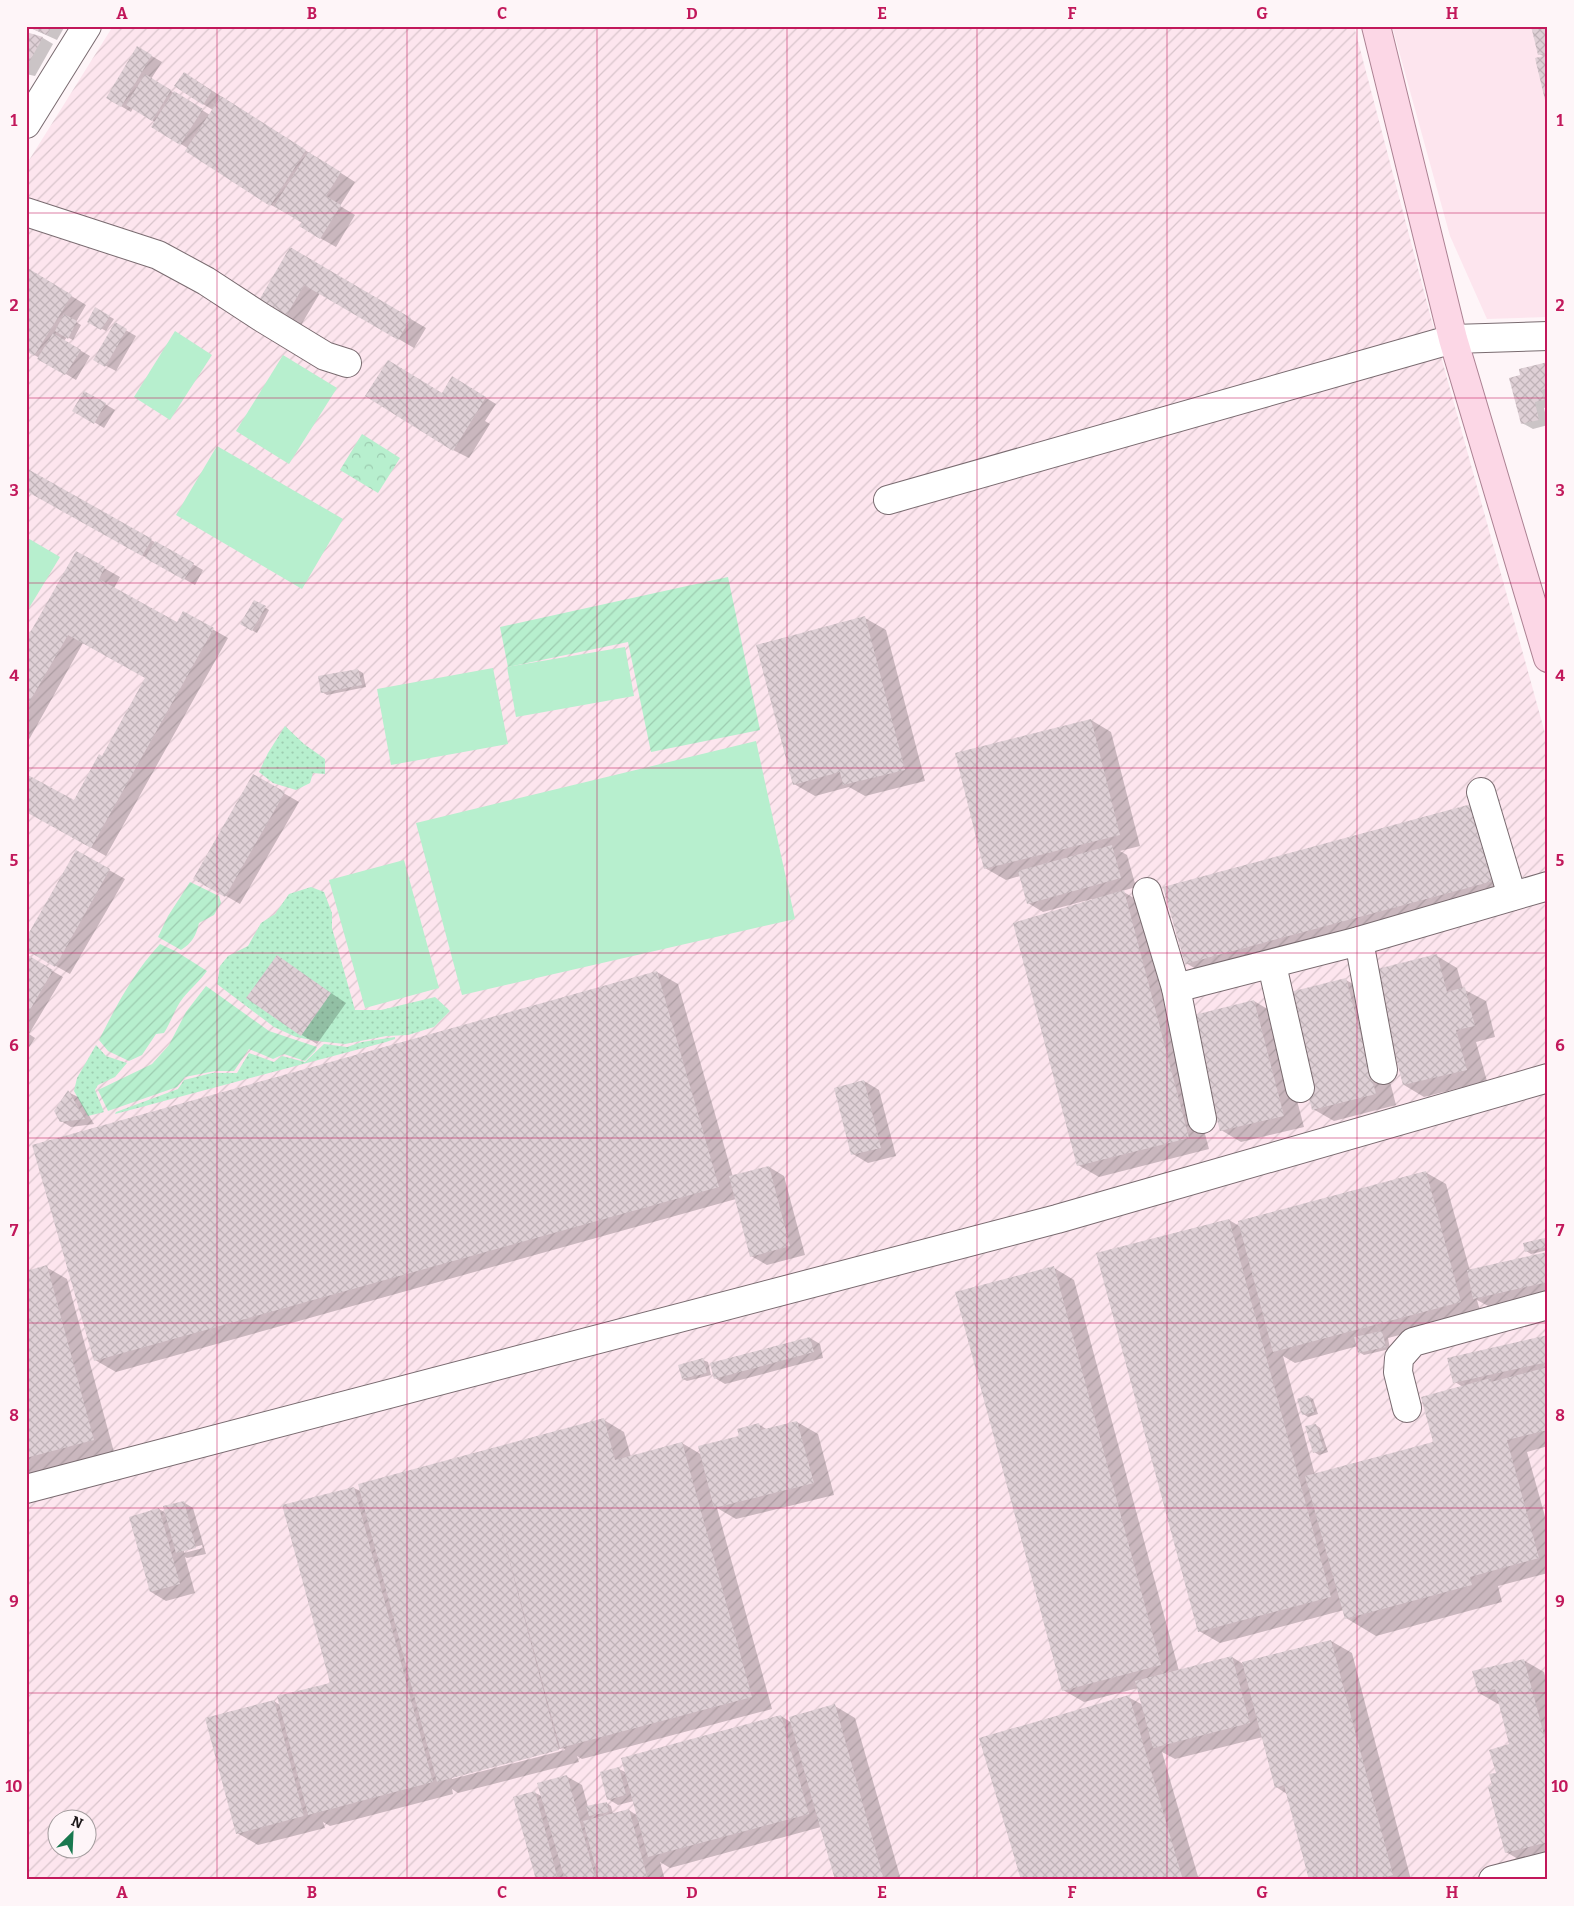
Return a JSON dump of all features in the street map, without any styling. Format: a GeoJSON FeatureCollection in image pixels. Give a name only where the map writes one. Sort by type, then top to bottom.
{"type":"FeatureCollection","features":[{"type":"Feature","properties":{"kind":"main road"},"geometry":{"type":"LineString","coordinates":[[1376,26],[1453,339],[1548,658]]}},
{"type":"Feature","properties":{"kind":"street"},"geometry":{"type":"LineString","coordinates":[[26,124],[87,26]]}},
{"type":"Feature","properties":{"kind":"street"},"geometry":{"type":"LineString","coordinates":[[26,212],[158,255],[206,280],[260,317],[325,356],[347,363]]}},
{"type":"Feature","properties":{"kind":"street"},"geometry":{"type":"LineString","coordinates":[[888,500],[1453,339],[1548,336]]}},
{"type":"Feature","properties":{"kind":"street"},"geometry":{"type":"LineString","coordinates":[[1481,792],[1512,896]]}},
{"type":"Feature","properties":{"kind":"street"},"geometry":{"type":"LineString","coordinates":[[1176,988],[1360,941],[1548,886]]}},
{"type":"Feature","properties":{"kind":"street"},"geometry":{"type":"LineString","coordinates":[[1146,892],[1176,988],[1202,1119]]}},
{"type":"Feature","properties":{"kind":"street"},"geometry":{"type":"LineString","coordinates":[[1360,941],[1383,1070]]}},
{"type":"Feature","properties":{"kind":"street"},"geometry":{"type":"LineString","coordinates":[[1272,965],[1300,1088]]}},
{"type":"Feature","properties":{"kind":"street"},"geometry":{"type":"LineString","coordinates":[[26,1489],[1057,1219],[1548,1078]]}},
{"type":"Feature","properties":{"kind":"street"},"geometry":{"type":"LineString","coordinates":[[1407,1408],[1398,1372],[1399,1358],[1413,1342],[1548,1305]]}},
{"type":"Feature","properties":{"kind":"street"},"geometry":{"type":"LineString","coordinates":[[1493,1880],[1548,1866]]}},
{"type":"Feature","properties":{"kind":"shaded area"},"geometry":{"type":"Polygon","coordinates":[[[113,26],[1354,26],[1442,360],[1548,744],[1548,1880],[26,1880],[26,165],[113,26]]]}},
{"type":"Feature","properties":{"kind":"shaded area"},"geometry":{"type":"Polygon","coordinates":[[[1392,26],[1548,26],[1548,317],[1487,319],[1450,236],[1392,26]]]}},
{"type":"Feature","properties":{"kind":"green space"},"geometry":{"type":"Polygon","coordinates":[[[175,331],[212,355],[170,420],[134,397],[175,331]]]}},
{"type":"Feature","properties":{"kind":"green space"},"geometry":{"type":"Polygon","coordinates":[[[283,355],[337,388],[289,464],[236,431],[283,355]]]}},
{"type":"Feature","properties":{"kind":"green space"},"geometry":{"type":"Polygon","coordinates":[[[362,434],[400,458],[378,493],[340,470],[362,434]]]}},
{"type":"Feature","properties":{"kind":"green space"},"geometry":{"type":"Polygon","coordinates":[[[217,446],[343,519],[302,589],[176,515],[217,446]]]}},
{"type":"Feature","properties":{"kind":"green space"},"geometry":{"type":"Polygon","coordinates":[[[26,537],[60,557],[26,613],[26,537]]]}},
{"type":"Feature","properties":{"kind":"green space"},"geometry":{"type":"Polygon","coordinates":[[[728,577],[760,730],[651,752],[628,642],[508,667],[500,627],[728,577]]]}},
{"type":"Feature","properties":{"kind":"green space"},"geometry":{"type":"Polygon","coordinates":[[[625,647],[634,696],[516,717],[507,667],[625,647]]]}},
{"type":"Feature","properties":{"kind":"green space"},"geometry":{"type":"Polygon","coordinates":[[[493,668],[508,744],[391,765],[377,689],[493,668]]]}},
{"type":"Feature","properties":{"kind":"green space"},"geometry":{"type":"Polygon","coordinates":[[[285,726],[304,744],[325,759],[325,774],[313,773],[310,783],[296,790],[273,783],[259,772],[268,753],[285,726]]]}},
{"type":"Feature","properties":{"kind":"green space"},"geometry":{"type":"Polygon","coordinates":[[[756,741],[795,919],[462,995],[416,823],[756,741]]]}},
{"type":"Feature","properties":{"kind":"green space"},"geometry":{"type":"Polygon","coordinates":[[[404,860],[439,988],[365,1008],[329,880],[404,860]]]}},
{"type":"Feature","properties":{"kind":"green space"},"geometry":{"type":"Polygon","coordinates":[[[190,882],[219,896],[221,903],[214,915],[199,923],[193,939],[181,950],[158,937],[168,916],[190,882]]]}},
{"type":"Feature","properties":{"kind":"green space"},"geometry":{"type":"Polygon","coordinates":[[[311,887],[324,892],[332,913],[332,928],[355,1010],[381,1010],[435,997],[450,1011],[434,1027],[408,1035],[386,1036],[345,1044],[296,1037],[274,1027],[217,984],[220,966],[228,956],[248,946],[261,923],[275,914],[289,894],[311,887]]]}},
{"type":"Feature","properties":{"kind":"green space"},"geometry":{"type":"Polygon","coordinates":[[[160,944],[177,952],[207,971],[180,1002],[164,1033],[156,1034],[142,1055],[129,1061],[108,1051],[99,1040],[134,978],[160,944]]]}},
{"type":"Feature","properties":{"kind":"green space"},"geometry":{"type":"Polygon","coordinates":[[[206,986],[269,1031],[317,1047],[315,1051],[305,1061],[284,1054],[273,1059],[249,1049],[234,1071],[215,1071],[185,1077],[177,1087],[108,1111],[98,1090],[152,1064],[169,1045],[186,1012],[206,986]]]}},
{"type":"Feature","properties":{"kind":"green space"},"geometry":{"type":"Polygon","coordinates":[[[395,1037],[395,1039],[386,1042],[115,1114],[178,1089],[184,1080],[212,1073],[237,1073],[249,1053],[274,1062],[282,1056],[305,1062],[324,1044],[347,1047],[362,1042],[395,1037]]]}},
{"type":"Feature","properties":{"kind":"green space"},"geometry":{"type":"Polygon","coordinates":[[[96,1045],[106,1056],[127,1063],[115,1077],[98,1085],[95,1090],[104,1112],[88,1116],[74,1091],[77,1078],[96,1045]]]}},
{"type":"Feature","properties":{"kind":"building"},"geometry":{"type":"Polygon","coordinates":[[[26,26],[52,26],[47,35],[26,26]]]}},
{"type":"Feature","properties":{"kind":"building"},"geometry":{"type":"Polygon","coordinates":[[[1531,26],[1548,26],[1548,53],[1538,55],[1531,26]]]}},
{"type":"Feature","properties":{"kind":"building"},"geometry":{"type":"Polygon","coordinates":[[[26,32],[43,37],[26,68],[26,32]]]}},
{"type":"Feature","properties":{"kind":"building"},"geometry":{"type":"Polygon","coordinates":[[[137,46],[152,55],[121,107],[106,98],[137,46]]]}},
{"type":"Feature","properties":{"kind":"building"},"geometry":{"type":"Polygon","coordinates":[[[1548,55],[1548,100],[1545,100],[1535,58],[1548,55]]]}},
{"type":"Feature","properties":{"kind":"building"},"geometry":{"type":"Polygon","coordinates":[[[184,72],[212,91],[203,105],[174,86],[184,72]]]}},
{"type":"Feature","properties":{"kind":"building"},"geometry":{"type":"Polygon","coordinates":[[[145,74],[171,90],[152,121],[126,105],[145,74]]]}},
{"type":"Feature","properties":{"kind":"building"},"geometry":{"type":"Polygon","coordinates":[[[174,91],[203,109],[180,145],[151,127],[174,91]]]}},
{"type":"Feature","properties":{"kind":"building"},"geometry":{"type":"Polygon","coordinates":[[[221,96],[306,150],[270,206],[185,151],[221,96]]]}},
{"type":"Feature","properties":{"kind":"building"},"geometry":{"type":"Polygon","coordinates":[[[308,152],[341,172],[326,196],[341,205],[320,239],[299,226],[302,223],[274,206],[308,152]]]}},
{"type":"Feature","properties":{"kind":"building"},"geometry":{"type":"Polygon","coordinates":[[[290,247],[411,318],[398,340],[304,285],[285,318],[258,302],[290,247]]]}},
{"type":"Feature","properties":{"kind":"building"},"geometry":{"type":"Polygon","coordinates":[[[26,267],[72,295],[34,356],[26,351],[26,267]]]}},
{"type":"Feature","properties":{"kind":"building"},"geometry":{"type":"Polygon","coordinates":[[[95,307],[110,316],[101,330],[87,322],[95,307]]]}},
{"type":"Feature","properties":{"kind":"building"},"geometry":{"type":"Polygon","coordinates":[[[64,314],[77,321],[68,339],[55,331],[64,314]]]}},
{"type":"Feature","properties":{"kind":"building"},"geometry":{"type":"Polygon","coordinates":[[[115,322],[127,329],[105,367],[93,360],[115,322]]]}},
{"type":"Feature","properties":{"kind":"building"},"geometry":{"type":"Polygon","coordinates":[[[53,333],[81,350],[65,375],[37,359],[53,333]]]}},
{"type":"Feature","properties":{"kind":"building"},"geometry":{"type":"Polygon","coordinates":[[[388,360],[442,393],[452,376],[486,397],[453,451],[365,396],[388,360]]]}},
{"type":"Feature","properties":{"kind":"building"},"geometry":{"type":"Polygon","coordinates":[[[1548,362],[1548,388],[1542,390],[1544,400],[1535,402],[1539,420],[1521,424],[1509,378],[1520,375],[1519,369],[1548,362]]]}},
{"type":"Feature","properties":{"kind":"building"},"geometry":{"type":"Polygon","coordinates":[[[84,391],[106,403],[94,424],[72,411],[84,391]]]}},
{"type":"Feature","properties":{"kind":"building"},"geometry":{"type":"Polygon","coordinates":[[[26,468],[152,539],[142,556],[26,491],[26,468]]]}},
{"type":"Feature","properties":{"kind":"building"},"geometry":{"type":"Polygon","coordinates":[[[155,541],[194,563],[184,580],[145,558],[155,541]]]}},
{"type":"Feature","properties":{"kind":"building"},"geometry":{"type":"Polygon","coordinates":[[[76,551],[105,567],[99,579],[177,622],[183,611],[214,628],[91,848],[26,812],[26,774],[74,800],[99,754],[102,756],[145,678],[68,635],[26,708],[26,640],[76,551]]]}},
{"type":"Feature","properties":{"kind":"building"},"geometry":{"type":"Polygon","coordinates":[[[254,600],[266,606],[252,631],[240,624],[254,600]]]}},
{"type":"Feature","properties":{"kind":"building"},"geometry":{"type":"Polygon","coordinates":[[[865,616],[905,770],[843,785],[840,772],[793,785],[756,645],[865,616]]]}},
{"type":"Feature","properties":{"kind":"building"},"geometry":{"type":"Polygon","coordinates":[[[358,669],[362,685],[321,693],[318,676],[358,669]]]}},
{"type":"Feature","properties":{"kind":"building"},"geometry":{"type":"Polygon","coordinates":[[[1091,719],[1120,835],[984,869],[955,753],[1091,719]]]}},
{"type":"Feature","properties":{"kind":"building"},"geometry":{"type":"Polygon","coordinates":[[[253,774],[285,792],[225,897],[193,879],[253,774]]]}},
{"type":"Feature","properties":{"kind":"building"},"geometry":{"type":"Polygon","coordinates":[[[1475,803],[1497,880],[1185,964],[1163,887],[1475,803]]]}},
{"type":"Feature","properties":{"kind":"building"},"geometry":{"type":"Polygon","coordinates":[[[1112,845],[1121,878],[1027,904],[1018,871],[1112,845]]]}},
{"type":"Feature","properties":{"kind":"building"},"geometry":{"type":"Polygon","coordinates":[[[76,850],[110,869],[55,967],[26,950],[26,938],[76,850]]]}},
{"type":"Feature","properties":{"kind":"building"},"geometry":{"type":"Polygon","coordinates":[[[1124,890],[1189,1138],[1077,1166],[1013,923],[1124,890]]]}},
{"type":"Feature","properties":{"kind":"building"},"geometry":{"type":"Polygon","coordinates":[[[26,954],[53,970],[26,1017],[26,954]]]}},
{"type":"Feature","properties":{"kind":"building"},"geometry":{"type":"Polygon","coordinates":[[[1437,954],[1447,992],[1465,987],[1475,1026],[1456,1030],[1467,1070],[1403,1085],[1373,970],[1437,954]]]}},
{"type":"Feature","properties":{"kind":"building"},"geometry":{"type":"Polygon","coordinates":[[[277,955],[331,993],[301,1036],[246,998],[277,955]]]}},
{"type":"Feature","properties":{"kind":"building"},"geometry":{"type":"Polygon","coordinates":[[[657,971],[719,1187],[94,1361],[32,1145],[657,971]]]}},
{"type":"Feature","properties":{"kind":"building"},"geometry":{"type":"Polygon","coordinates":[[[1346,978],[1376,1094],[1312,1110],[1282,994],[1346,978]]]}},
{"type":"Feature","properties":{"kind":"building"},"geometry":{"type":"Polygon","coordinates":[[[1254,1000],[1284,1116],[1220,1131],[1190,1016],[1254,1000]]]}},
{"type":"Feature","properties":{"kind":"building"},"geometry":{"type":"Polygon","coordinates":[[[864,1080],[881,1148],[851,1155],[834,1088],[864,1080]]]}},
{"type":"Feature","properties":{"kind":"building"},"geometry":{"type":"Polygon","coordinates":[[[68,1090],[85,1119],[60,1122],[54,1111],[68,1090]]]}},
{"type":"Feature","properties":{"kind":"building"},"geometry":{"type":"Polygon","coordinates":[[[769,1166],[790,1246],[750,1257],[729,1176],[769,1166]]]}},
{"type":"Feature","properties":{"kind":"building"},"geometry":{"type":"Polygon","coordinates":[[[1426,1171],[1461,1302],[1273,1352],[1238,1221],[1426,1171]]]}},
{"type":"Feature","properties":{"kind":"building"},"geometry":{"type":"Polygon","coordinates":[[[1229,1219],[1331,1597],[1198,1632],[1096,1253],[1229,1219]]]}},
{"type":"Feature","properties":{"kind":"building"},"geometry":{"type":"Polygon","coordinates":[[[1545,1238],[1547,1247],[1525,1252],[1523,1243],[1545,1238]]]}},
{"type":"Feature","properties":{"kind":"building"},"geometry":{"type":"Polygon","coordinates":[[[1547,1252],[1548,1282],[1473,1299],[1467,1270],[1547,1252]]]}},
{"type":"Feature","properties":{"kind":"building"},"geometry":{"type":"Polygon","coordinates":[[[47,1265],[94,1440],[26,1458],[26,1271],[47,1265]]]}},
{"type":"Feature","properties":{"kind":"building"},"geometry":{"type":"Polygon","coordinates":[[[1054,1266],[1161,1665],[1062,1691],[955,1292],[1054,1266]]]}},
{"type":"Feature","properties":{"kind":"building"},"geometry":{"type":"Polygon","coordinates":[[[1382,1331],[1386,1347],[1358,1353],[1354,1337],[1382,1331]]]}},
{"type":"Feature","properties":{"kind":"building"},"geometry":{"type":"Polygon","coordinates":[[[1548,1335],[1548,1362],[1453,1383],[1447,1358],[1548,1335]]]}},
{"type":"Feature","properties":{"kind":"building"},"geometry":{"type":"Polygon","coordinates":[[[810,1337],[814,1352],[714,1379],[710,1363],[810,1337]]]}},
{"type":"Feature","properties":{"kind":"building"},"geometry":{"type":"Polygon","coordinates":[[[703,1358],[707,1373],[682,1379],[678,1365],[703,1358]]]}},
{"type":"Feature","properties":{"kind":"building"},"geometry":{"type":"Polygon","coordinates":[[[1548,1367],[1548,1430],[1507,1440],[1539,1558],[1470,1577],[1472,1585],[1345,1619],[1305,1476],[1433,1442],[1421,1397],[1491,1378],[1491,1382],[1548,1367]]]}},
{"type":"Feature","properties":{"kind":"building"},"geometry":{"type":"Polygon","coordinates":[[[1309,1395],[1314,1412],[1302,1415],[1297,1399],[1309,1395]]]}},
{"type":"Feature","properties":{"kind":"building"},"geometry":{"type":"Polygon","coordinates":[[[604,1418],[615,1460],[682,1442],[752,1697],[560,1748],[495,1506],[559,1750],[437,1782],[358,1484],[604,1418]]]}},
{"type":"Feature","properties":{"kind":"building"},"geometry":{"type":"Polygon","coordinates":[[[797,1421],[814,1483],[714,1508],[698,1446],[739,1436],[737,1429],[759,1423],[761,1430],[797,1421]]]}},
{"type":"Feature","properties":{"kind":"building"},"geometry":{"type":"Polygon","coordinates":[[[1316,1424],[1324,1450],[1313,1453],[1305,1426],[1316,1424]]]}},
{"type":"Feature","properties":{"kind":"building"},"geometry":{"type":"Polygon","coordinates":[[[354,1487],[433,1782],[308,1815],[277,1696],[330,1683],[282,1505],[354,1487]]]}},
{"type":"Feature","properties":{"kind":"building"},"geometry":{"type":"Polygon","coordinates":[[[184,1501],[196,1548],[176,1553],[163,1506],[184,1501]]]}},
{"type":"Feature","properties":{"kind":"building"},"geometry":{"type":"Polygon","coordinates":[[[159,1508],[180,1584],[150,1592],[129,1517],[159,1508]]]}},
{"type":"Feature","properties":{"kind":"building"},"geometry":{"type":"Polygon","coordinates":[[[1331,1640],[1393,1875],[1376,1880],[1309,1880],[1284,1785],[1275,1788],[1242,1662],[1331,1640]]]}},
{"type":"Feature","properties":{"kind":"building"},"geometry":{"type":"Polygon","coordinates":[[[1232,1656],[1250,1723],[1153,1748],[1135,1681],[1232,1656]]]}},
{"type":"Feature","properties":{"kind":"building"},"geometry":{"type":"Polygon","coordinates":[[[1524,1659],[1548,1750],[1548,1842],[1505,1853],[1488,1787],[1492,1785],[1489,1774],[1496,1773],[1489,1750],[1509,1744],[1495,1689],[1478,1693],[1472,1671],[1524,1659]]]}},
{"type":"Feature","properties":{"kind":"building"},"geometry":{"type":"Polygon","coordinates":[[[1129,1695],[1183,1880],[1021,1880],[979,1738],[1129,1695]]]}},
{"type":"Feature","properties":{"kind":"building"},"geometry":{"type":"Polygon","coordinates":[[[274,1700],[304,1816],[236,1834],[205,1718],[274,1700]]]}},
{"type":"Feature","properties":{"kind":"building"},"geometry":{"type":"Polygon","coordinates":[[[835,1704],[884,1880],[835,1880],[789,1717],[835,1704]]]}},
{"type":"Feature","properties":{"kind":"building"},"geometry":{"type":"Polygon","coordinates":[[[781,1715],[809,1814],[648,1857],[621,1758],[781,1715]]]}},
{"type":"Feature","properties":{"kind":"building"},"geometry":{"type":"Polygon","coordinates":[[[619,1767],[626,1795],[607,1800],[600,1772],[619,1767]]]}},
{"type":"Feature","properties":{"kind":"building"},"geometry":{"type":"Polygon","coordinates":[[[567,1775],[596,1880],[565,1880],[537,1783],[567,1775]]]}},
{"type":"Feature","properties":{"kind":"building"},"geometry":{"type":"Polygon","coordinates":[[[535,1791],[558,1880],[536,1880],[513,1797],[535,1791]]]}},
{"type":"Feature","properties":{"kind":"building"},"geometry":{"type":"Polygon","coordinates":[[[607,1802],[609,1812],[589,1816],[586,1806],[607,1802]]]}},
{"type":"Feature","properties":{"kind":"building"},"geometry":{"type":"Polygon","coordinates":[[[629,1809],[648,1880],[599,1880],[583,1821],[629,1809]]]}}]}
